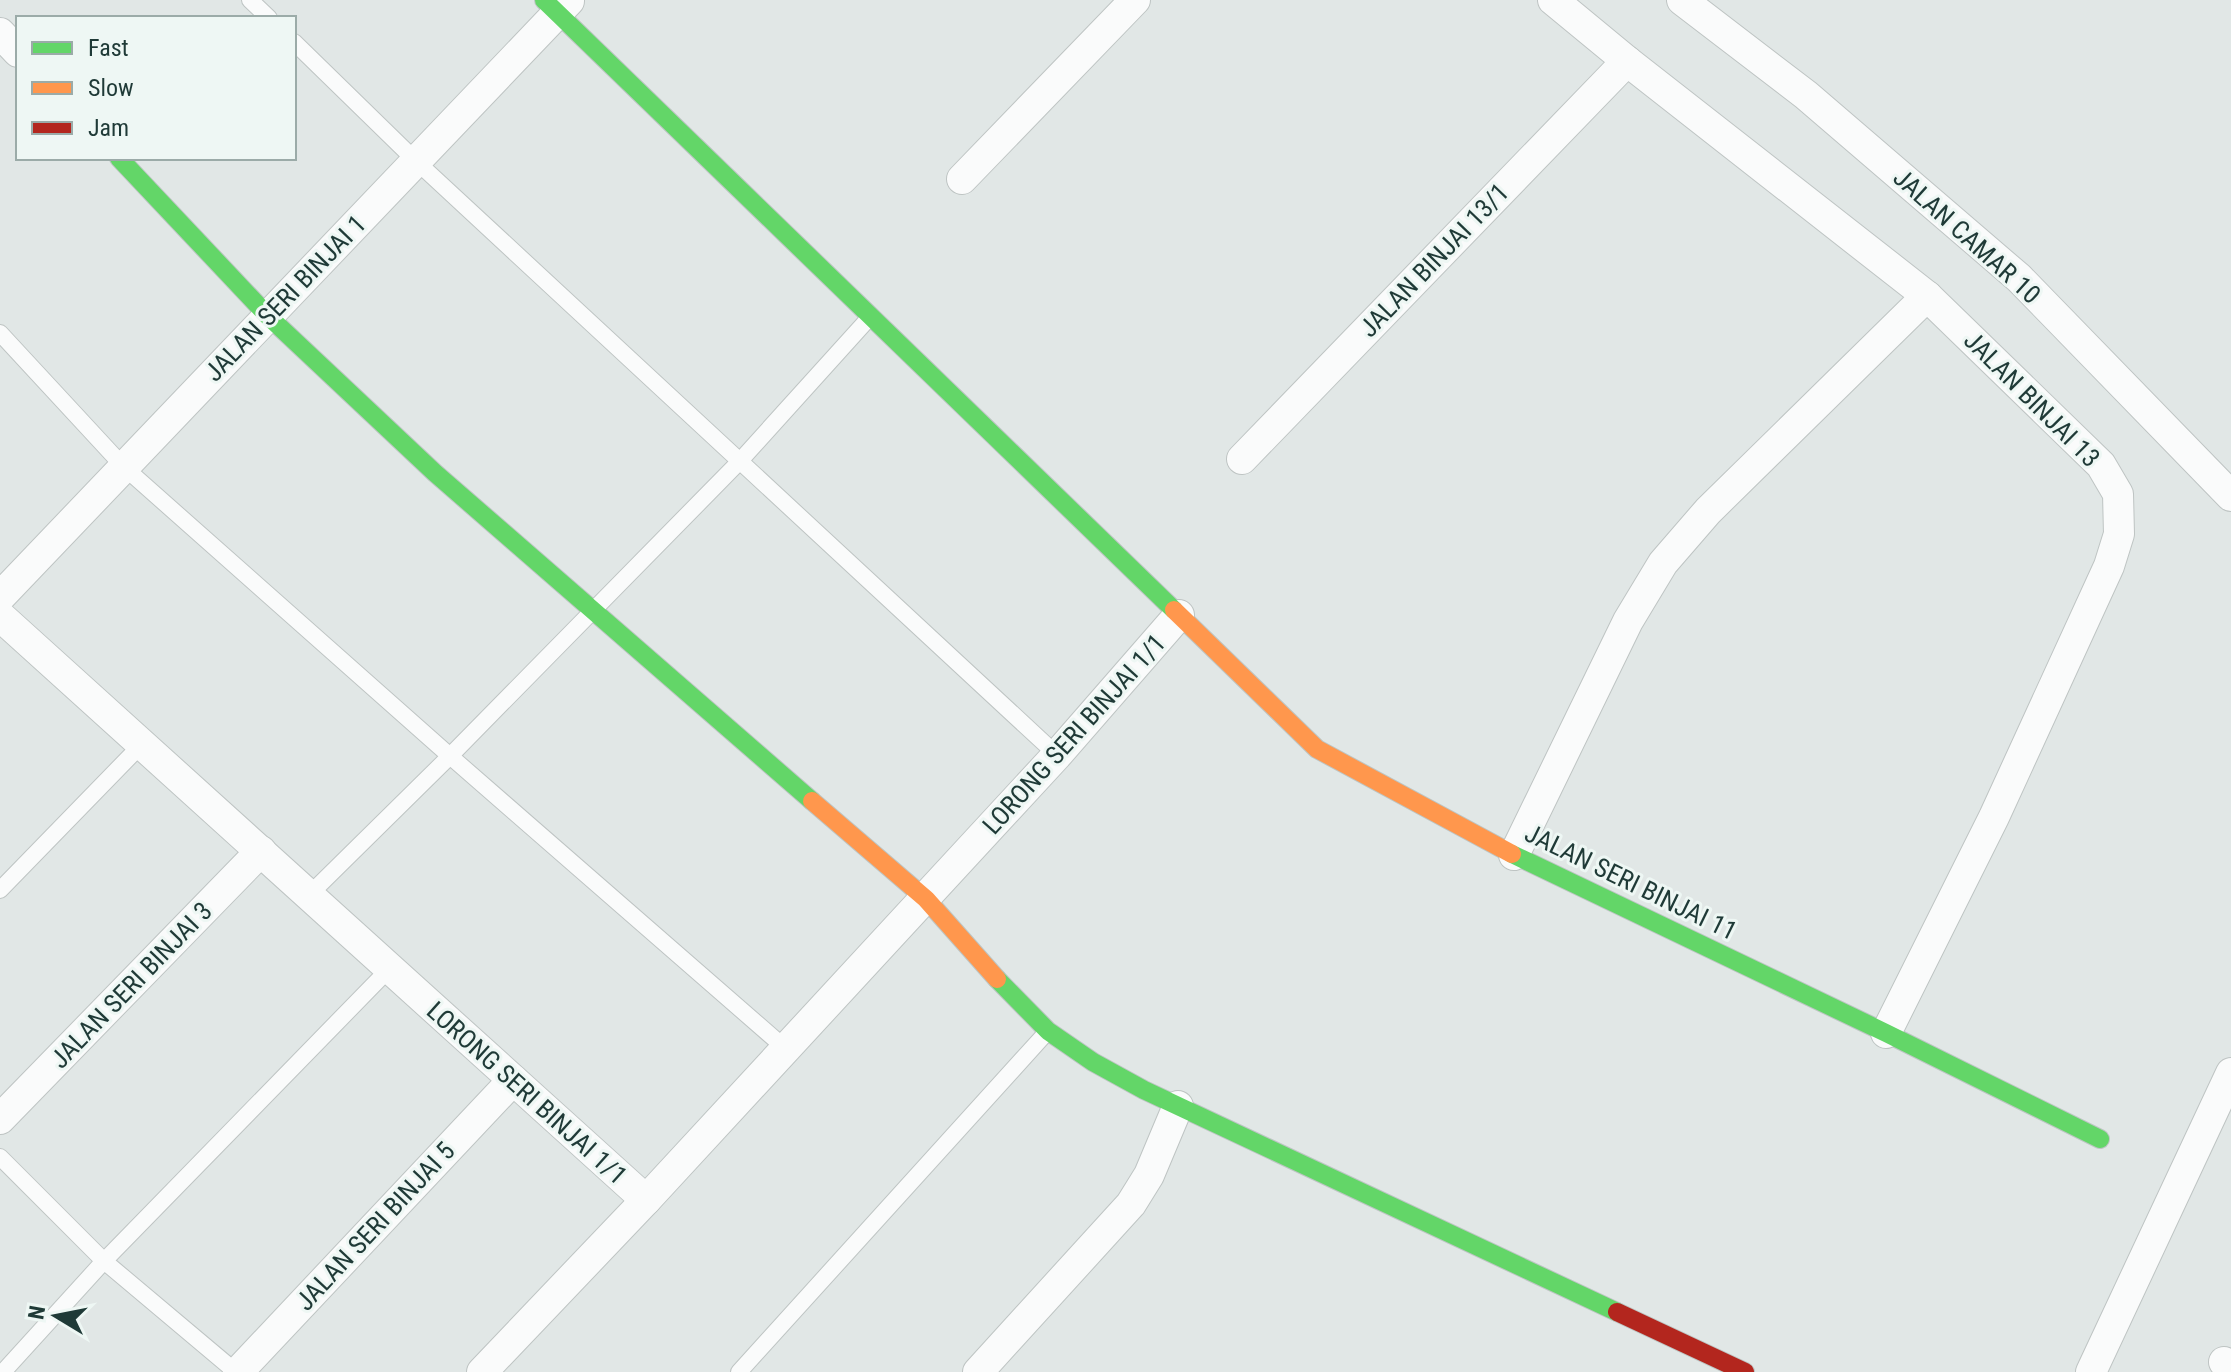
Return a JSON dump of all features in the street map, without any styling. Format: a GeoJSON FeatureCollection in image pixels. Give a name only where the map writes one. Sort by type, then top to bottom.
{"type":"FeatureCollection","features":[{"type":"Feature","properties":{"kind":"street"},"geometry":{"type":"LineString","coordinates":[[962,179],[1135,0]]}},
{"type":"Feature","properties":{"kind":"street","name":"JALAN BINJAI 13"},"geometry":{"type":"LineString","coordinates":[[1553,0],[1927,296],[2101,465],[2118,494],[2119,534],[2109,566],[1994,817],[1886,1033]]}},
{"type":"Feature","properties":{"kind":"street","name":"JALAN CAMAR 10"},"geometry":{"type":"LineString","coordinates":[[1682,0],[1806,95],[2019,278],[2231,496]]}},
{"type":"Feature","properties":{"kind":"street","name":"JALAN SERI BINJAI 1"},"geometry":{"type":"LineString","coordinates":[[0,597],[416,161],[558,4]]}},
{"type":"Feature","properties":{"kind":"street","name":"JALAN SERI BINJAI 11"},"geometry":{"type":"LineString","coordinates":[[558,4],[870,316],[1317,749],[1514,855],[2100,1139]]}},
{"type":"Feature","properties":{"kind":"street"},"geometry":{"type":"LineString","coordinates":[[0,33],[16,50]]}},
{"type":"Feature","properties":{"kind":"street","name":"JALAN BINJAI 13/1"},"geometry":{"type":"LineString","coordinates":[[1242,459],[1627,61]]}},
{"type":"Feature","properties":{"kind":"street"},"geometry":{"type":"LineString","coordinates":[[121,160],[268,316],[435,473],[926,899],[1048,1031],[1093,1062],[1178,1106],[1745,1372]]}},
{"type":"Feature","properties":{"kind":"street"},"geometry":{"type":"LineString","coordinates":[[1514,855],[1628,621],[1663,563],[1708,511],[1927,296]]}},
{"type":"Feature","properties":{"kind":"street","name":"LORONG SERI BINJAI 1/1"},"geometry":{"type":"LineString","coordinates":[[0,616],[646,1200],[926,899],[1179,615]]}},
{"type":"Feature","properties":{"kind":"street","name":"JALAN SERI BINJAI 3"},"geometry":{"type":"LineString","coordinates":[[0,1119],[261,851]]}},
{"type":"Feature","properties":{"kind":"street"},"geometry":{"type":"LineString","coordinates":[[2091,1372],[2231,1073]]}},
{"type":"Feature","properties":{"kind":"street","name":"JALAN SERI BINJAI 5"},"geometry":{"type":"LineString","coordinates":[[237,1372],[513,1080]]}},
{"type":"Feature","properties":{"kind":"street"},"geometry":{"type":"LineString","coordinates":[[978,1372],[1131,1204],[1149,1175],[1178,1106]]}},
{"type":"Feature","properties":{"kind":"street"},"geometry":{"type":"LineString","coordinates":[[482,1372],[646,1200]]}},
{"type":"Feature","properties":{"kind":"lane"},"geometry":{"type":"LineString","coordinates":[[250,0],[267,16]]}},
{"type":"Feature","properties":{"kind":"lane"},"geometry":{"type":"LineString","coordinates":[[296,44],[416,161],[1057,755]]}},
{"type":"Feature","properties":{"kind":"lane"},"geometry":{"type":"LineString","coordinates":[[309,895],[739,462],[870,316]]}},
{"type":"Feature","properties":{"kind":"lane"},"geometry":{"type":"LineString","coordinates":[[0,333],[124,467],[785,1048]]}},
{"type":"Feature","properties":{"kind":"lane"},"geometry":{"type":"LineString","coordinates":[[0,890],[142,744]]}},
{"type":"Feature","properties":{"kind":"lane"},"geometry":{"type":"LineString","coordinates":[[3,1372],[104,1261],[390,968]]}},
{"type":"Feature","properties":{"kind":"lane"},"geometry":{"type":"LineString","coordinates":[[739,1372],[1048,1031]]}},
{"type":"Feature","properties":{"kind":"lane"},"geometry":{"type":"LineString","coordinates":[[0,1157],[104,1261],[237,1372]]}},
{"type":"Feature","properties":{"kind":"traffic: fast"},"geometry":{"type":"LineString","coordinates":[[544,0],[1174,610]]}},
{"type":"Feature","properties":{"kind":"traffic: fast"},"geometry":{"type":"LineString","coordinates":[[121,160],[268,316],[435,473],[812,801]]}},
{"type":"Feature","properties":{"kind":"traffic: fast"},"geometry":{"type":"LineString","coordinates":[[1512,854],[2100,1139]]}},
{"type":"Feature","properties":{"kind":"traffic: fast"},"geometry":{"type":"LineString","coordinates":[[997,979],[1048,1031],[1093,1062],[1144,1090],[1617,1312]]}},
{"type":"Feature","properties":{"kind":"traffic: slow"},"geometry":{"type":"LineString","coordinates":[[1174,610],[1317,749],[1512,854]]}},
{"type":"Feature","properties":{"kind":"traffic: slow"},"geometry":{"type":"LineString","coordinates":[[812,801],[926,899],[997,979]]}},
{"type":"Feature","properties":{"kind":"traffic: jam"},"geometry":{"type":"LineString","coordinates":[[1617,1312],[1745,1372]]}}]}
